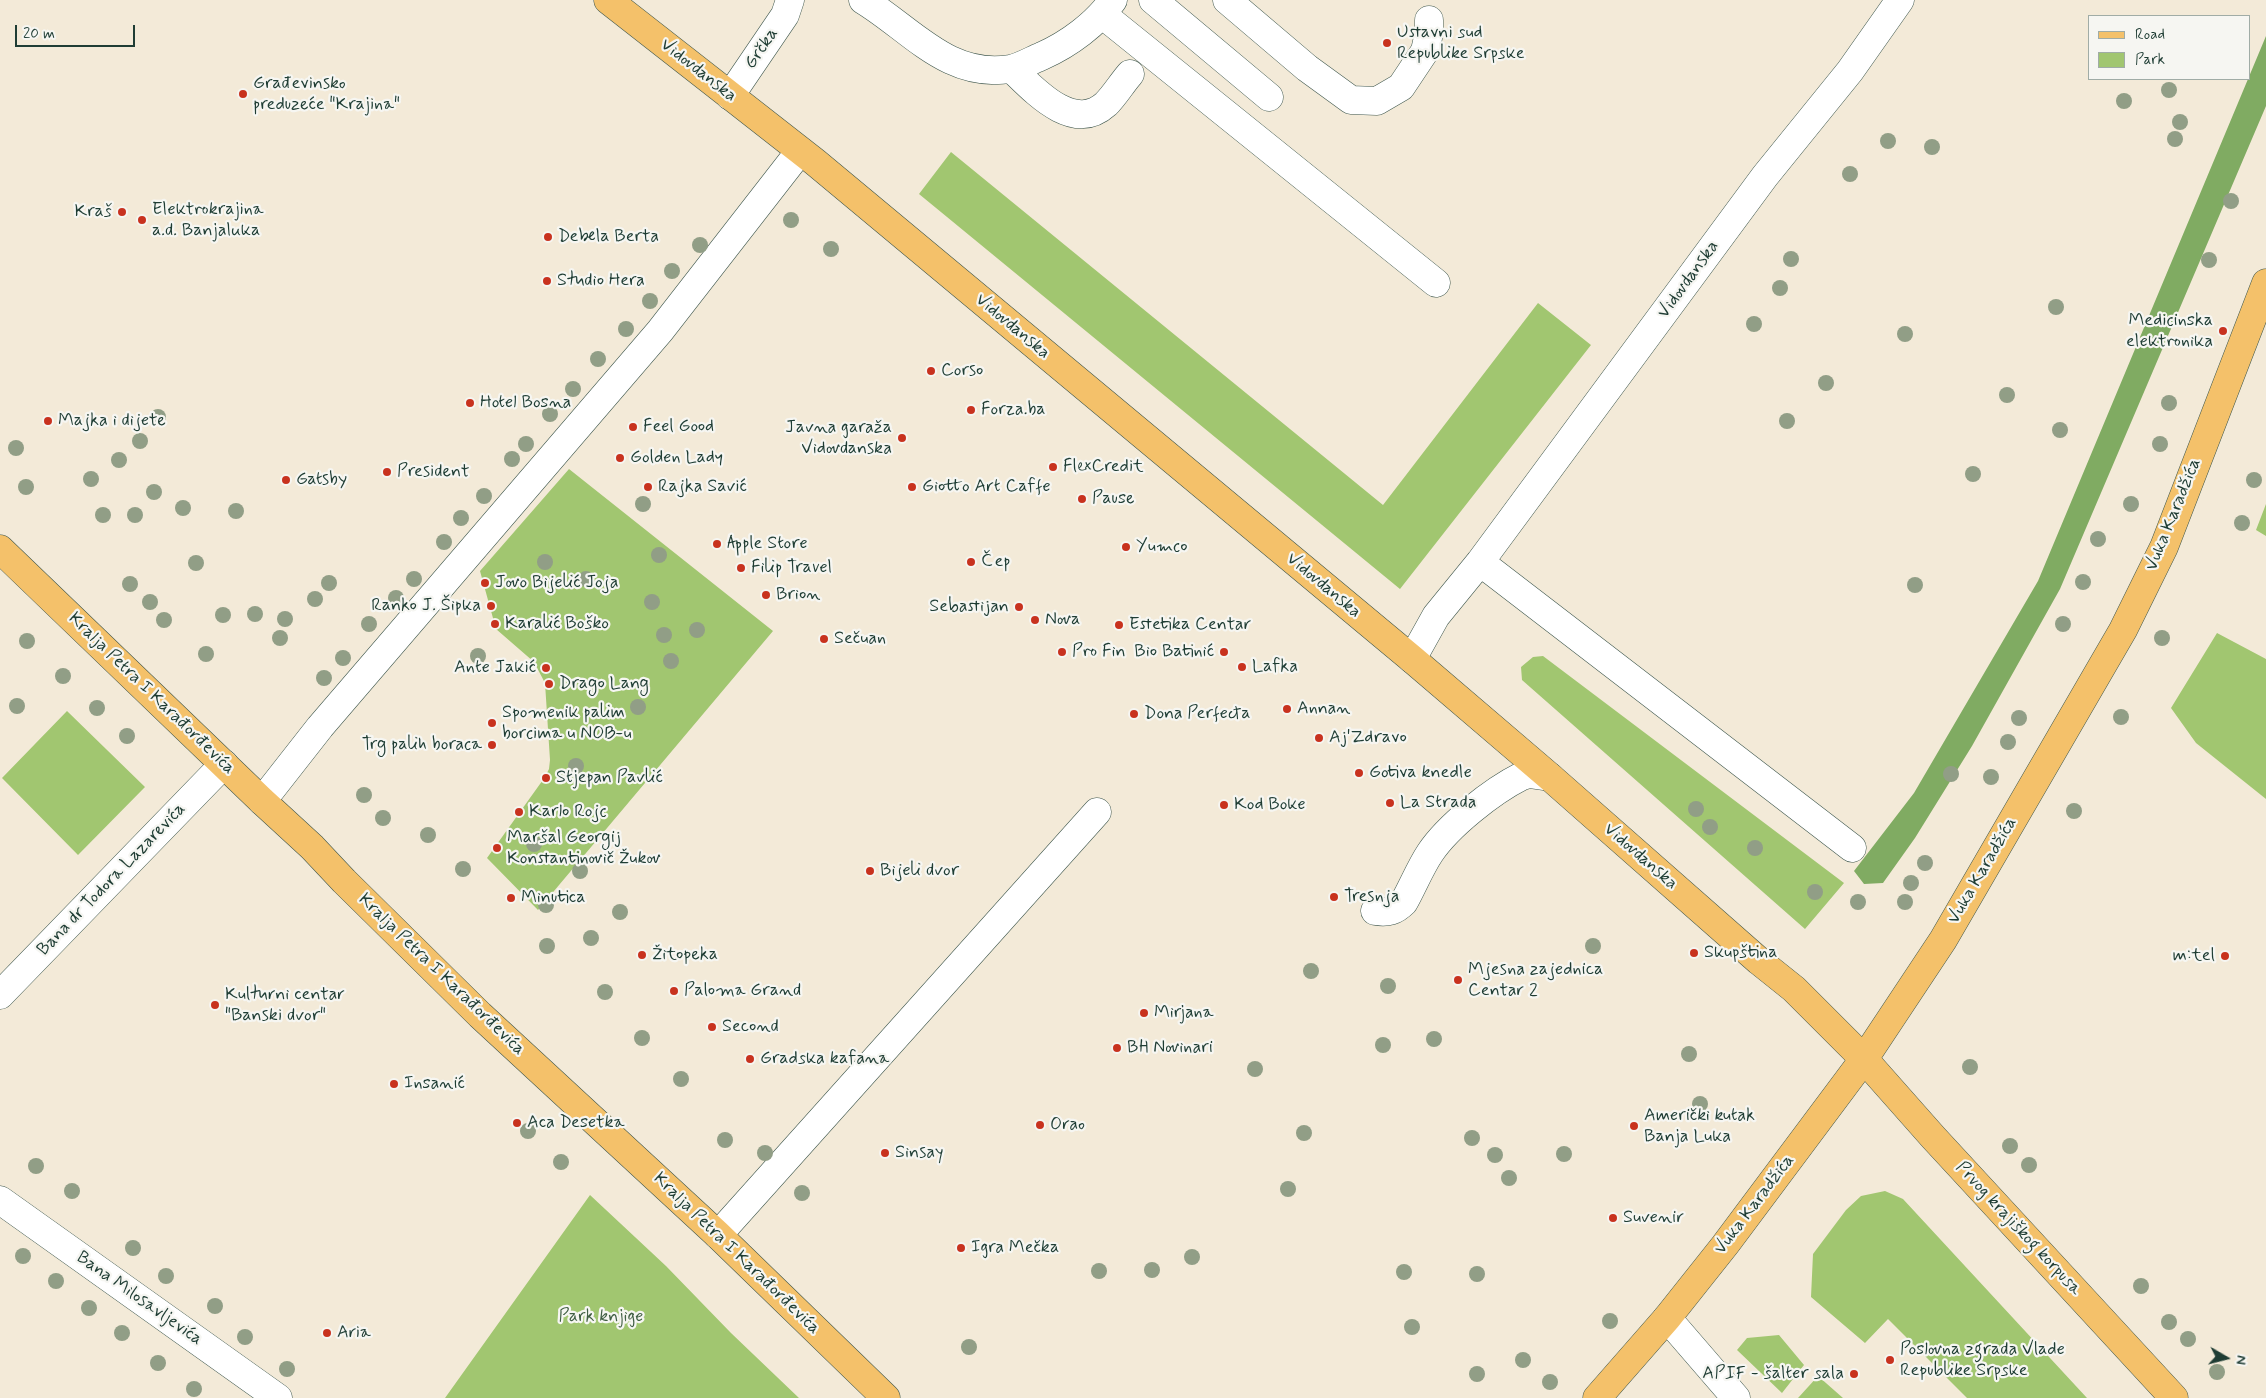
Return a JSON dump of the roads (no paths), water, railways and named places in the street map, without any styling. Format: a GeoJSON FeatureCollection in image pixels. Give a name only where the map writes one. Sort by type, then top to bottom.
{"type":"FeatureCollection","features":[{"type":"Feature","properties":{"kind":"main road","name":"Vidovdanska"},"geometry":{"type":"LineString","coordinates":[[608,0],[800,151],[1412,659],[1550,777],[1759,961],[1794,989],[1864,1059]]}},
{"type":"Feature","properties":{"kind":"main road","name":"Vuka Karadžića"},"geometry":{"type":"LineString","coordinates":[[1597,1398],[1667,1318],[1725,1245],[1864,1059],[1944,940],[2122,630],[2164,547],[2266,283]]}},
{"type":"Feature","properties":{"kind":"main road","name":"Kralja Petra I Karađorđevića"},"geometry":{"type":"LineString","coordinates":[[0,549],[312,847],[344,882],[480,1015],[718,1235],[886,1398]]}},
{"type":"Feature","properties":{"kind":"main road","name":"Prvog krajiškog korpusa"},"geometry":{"type":"LineString","coordinates":[[1864,1059],[1933,1137],[2174,1398]]}},
{"type":"Feature","properties":{"kind":"street","name":"Grčka"},"geometry":{"type":"LineString","coordinates":[[730,96],[780,22],[790,0]]}},
{"type":"Feature","properties":{"kind":"street"},"geometry":{"type":"LineString","coordinates":[[863,0],[879,10],[916,40],[946,58],[978,71],[1012,68],[1049,53],[1071,40],[1108,7],[1436,283]]}},
{"type":"Feature","properties":{"kind":"street"},"geometry":{"type":"LineString","coordinates":[[1153,0],[1268,96]]}},
{"type":"Feature","properties":{"kind":"street"},"geometry":{"type":"LineString","coordinates":[[1227,0],[1307,68],[1351,100],[1377,101],[1401,87],[1425,51],[1429,33],[1429,20]]}},
{"type":"Feature","properties":{"kind":"street","name":"Vidovdanska"},"geometry":{"type":"LineString","coordinates":[[1412,659],[1436,616],[1480,562],[1765,176],[1850,71],[1900,0]]}},
{"type":"Feature","properties":{"kind":"street"},"geometry":{"type":"LineString","coordinates":[[1012,68],[1044,100],[1073,114],[1090,113],[1105,105],[1130,74]]}},
{"type":"Feature","properties":{"kind":"street"},"geometry":{"type":"LineString","coordinates":[[262,801],[320,727],[660,331],[800,151]]}},
{"type":"Feature","properties":{"kind":"street"},"geometry":{"type":"LineString","coordinates":[[1480,562],[1852,848]]}},
{"type":"Feature","properties":{"kind":"street","name":"Bana dr Todora Lazarevića"},"geometry":{"type":"LineString","coordinates":[[0,995],[224,764]]}},
{"type":"Feature","properties":{"kind":"street"},"geometry":{"type":"LineString","coordinates":[[1375,911],[1391,911],[1399,908],[1430,854],[1454,825],[1522,776],[1529,774],[1550,777]]}},
{"type":"Feature","properties":{"kind":"street"},"geometry":{"type":"LineString","coordinates":[[718,1235],[1097,812]]}},
{"type":"Feature","properties":{"kind":"street","name":"Bana Milosavljevića"},"geometry":{"type":"LineString","coordinates":[[0,1200],[278,1398]]}},
{"type":"Feature","properties":{"kind":"street"},"geometry":{"type":"LineString","coordinates":[[1667,1318],[1736,1398]]}},
{"type":"Feature","properties":{"kind":"place","name":"Ustavni sud Republike Srpske"},"geometry":{"type":"Point","coordinates":[1387,43]}},
{"type":"Feature","properties":{"kind":"place","name":"Građevinsko preduzeće \"Krajina\""},"geometry":{"type":"Point","coordinates":[243,94]}},
{"type":"Feature","properties":{"kind":"place","name":"Kraš"},"geometry":{"type":"Point","coordinates":[122,212]}},
{"type":"Feature","properties":{"kind":"place","name":"Elektrokrajina a.d. Banjaluka"},"geometry":{"type":"Point","coordinates":[142,220]}},
{"type":"Feature","properties":{"kind":"place","name":"Debela Berta"},"geometry":{"type":"Point","coordinates":[548,237]}},
{"type":"Feature","properties":{"kind":"place","name":"Studio Hera"},"geometry":{"type":"Point","coordinates":[547,281]}},
{"type":"Feature","properties":{"kind":"place","name":"Medicinska elektronika"},"geometry":{"type":"Point","coordinates":[2223,331]}},
{"type":"Feature","properties":{"kind":"place","name":"Corso"},"geometry":{"type":"Point","coordinates":[931,371]}},
{"type":"Feature","properties":{"kind":"place","name":"Hotel Bosna"},"geometry":{"type":"Point","coordinates":[470,403]}},
{"type":"Feature","properties":{"kind":"place","name":"Forza.ba"},"geometry":{"type":"Point","coordinates":[971,410]}},
{"type":"Feature","properties":{"kind":"place","name":"Majka i dijete"},"geometry":{"type":"Point","coordinates":[48,421]}},
{"type":"Feature","properties":{"kind":"place","name":"Feel Good"},"geometry":{"type":"Point","coordinates":[633,427]}},
{"type":"Feature","properties":{"kind":"place","name":"Javna garaža Vidovdanska"},"geometry":{"type":"Point","coordinates":[902,438]}},
{"type":"Feature","properties":{"kind":"place","name":"Golden Lady"},"geometry":{"type":"Point","coordinates":[620,458]}},
{"type":"Feature","properties":{"kind":"place","name":"FlexCredit"},"geometry":{"type":"Point","coordinates":[1053,467]}},
{"type":"Feature","properties":{"kind":"place","name":"President"},"geometry":{"type":"Point","coordinates":[387,472]}},
{"type":"Feature","properties":{"kind":"place","name":"Gatsby"},"geometry":{"type":"Point","coordinates":[286,480]}},
{"type":"Feature","properties":{"kind":"place","name":"Rajka Savić"},"geometry":{"type":"Point","coordinates":[648,487]}},
{"type":"Feature","properties":{"kind":"place","name":"Giotto Art Caffe"},"geometry":{"type":"Point","coordinates":[912,487]}},
{"type":"Feature","properties":{"kind":"place","name":"Pause"},"geometry":{"type":"Point","coordinates":[1082,499]}},
{"type":"Feature","properties":{"kind":"place","name":"Apple Store"},"geometry":{"type":"Point","coordinates":[717,544]}},
{"type":"Feature","properties":{"kind":"place","name":"Yumco"},"geometry":{"type":"Point","coordinates":[1126,547]}},
{"type":"Feature","properties":{"kind":"place","name":"Čep"},"geometry":{"type":"Point","coordinates":[971,562]}},
{"type":"Feature","properties":{"kind":"place","name":"Filip Travel"},"geometry":{"type":"Point","coordinates":[741,568]}},
{"type":"Feature","properties":{"kind":"place","name":"Jovo Bijelić Joja"},"geometry":{"type":"Point","coordinates":[485,583]}},
{"type":"Feature","properties":{"kind":"place","name":"Brion"},"geometry":{"type":"Point","coordinates":[766,595]}},
{"type":"Feature","properties":{"kind":"place","name":"Ranko J. Šipka"},"geometry":{"type":"Point","coordinates":[491,606]}},
{"type":"Feature","properties":{"kind":"place","name":"Sebastijan"},"geometry":{"type":"Point","coordinates":[1019,607]}},
{"type":"Feature","properties":{"kind":"place","name":"Nova"},"geometry":{"type":"Point","coordinates":[1035,620]}},
{"type":"Feature","properties":{"kind":"place","name":"Karalić Boško"},"geometry":{"type":"Point","coordinates":[495,624]}},
{"type":"Feature","properties":{"kind":"place","name":"Estetika Centar"},"geometry":{"type":"Point","coordinates":[1119,625]}},
{"type":"Feature","properties":{"kind":"place","name":"Sečuan"},"geometry":{"type":"Point","coordinates":[824,639]}},
{"type":"Feature","properties":{"kind":"place","name":"Pro Fin"},"geometry":{"type":"Point","coordinates":[1062,652]}},
{"type":"Feature","properties":{"kind":"place","name":"Bio Batinić"},"geometry":{"type":"Point","coordinates":[1224,652]}},
{"type":"Feature","properties":{"kind":"place","name":"Lafka"},"geometry":{"type":"Point","coordinates":[1242,667]}},
{"type":"Feature","properties":{"kind":"place","name":"Ante Jakić"},"geometry":{"type":"Point","coordinates":[546,668]}},
{"type":"Feature","properties":{"kind":"place","name":"Drago Lang"},"geometry":{"type":"Point","coordinates":[549,684]}},
{"type":"Feature","properties":{"kind":"place","name":"Annan"},"geometry":{"type":"Point","coordinates":[1287,709]}},
{"type":"Feature","properties":{"kind":"place","name":"Dona Perfecta"},"geometry":{"type":"Point","coordinates":[1134,714]}},
{"type":"Feature","properties":{"kind":"place","name":"Spomenik palim borcima u NOB-u"},"geometry":{"type":"Point","coordinates":[492,723]}},
{"type":"Feature","properties":{"kind":"place","name":"Aj'Zdravo"},"geometry":{"type":"Point","coordinates":[1319,738]}},
{"type":"Feature","properties":{"kind":"place","name":"Trg palih boraca"},"geometry":{"type":"Point","coordinates":[492,745]}},
{"type":"Feature","properties":{"kind":"place","name":"Gotiva knedle"},"geometry":{"type":"Point","coordinates":[1359,773]}},
{"type":"Feature","properties":{"kind":"place","name":"Stjepan Pavlić"},"geometry":{"type":"Point","coordinates":[546,778]}},
{"type":"Feature","properties":{"kind":"place","name":"La Strada"},"geometry":{"type":"Point","coordinates":[1390,803]}},
{"type":"Feature","properties":{"kind":"place","name":"Kod Boke"},"geometry":{"type":"Point","coordinates":[1224,805]}},
{"type":"Feature","properties":{"kind":"place","name":"Karlo Rojc"},"geometry":{"type":"Point","coordinates":[519,812]}},
{"type":"Feature","properties":{"kind":"place","name":"Maršal Georgij Konstantinovič Žukov"},"geometry":{"type":"Point","coordinates":[497,848]}},
{"type":"Feature","properties":{"kind":"place","name":"Bijeli dvor"},"geometry":{"type":"Point","coordinates":[870,871]}},
{"type":"Feature","properties":{"kind":"place","name":"Tresnja"},"geometry":{"type":"Point","coordinates":[1334,897]}},
{"type":"Feature","properties":{"kind":"place","name":"Minutica"},"geometry":{"type":"Point","coordinates":[511,898]}},
{"type":"Feature","properties":{"kind":"place","name":"Skupština"},"geometry":{"type":"Point","coordinates":[1694,953]}},
{"type":"Feature","properties":{"kind":"place","name":"Žitopeka"},"geometry":{"type":"Point","coordinates":[642,955]}},
{"type":"Feature","properties":{"kind":"place","name":"m:tel"},"geometry":{"type":"Point","coordinates":[2225,956]}},
{"type":"Feature","properties":{"kind":"place","name":"Mjesna zajednica Centar 2"},"geometry":{"type":"Point","coordinates":[1458,980]}},
{"type":"Feature","properties":{"kind":"place","name":"Paloma Grand"},"geometry":{"type":"Point","coordinates":[674,991]}},
{"type":"Feature","properties":{"kind":"place","name":"Kulturni centar \"Banski dvor\""},"geometry":{"type":"Point","coordinates":[215,1005]}},
{"type":"Feature","properties":{"kind":"place","name":"Mirjana"},"geometry":{"type":"Point","coordinates":[1144,1013]}},
{"type":"Feature","properties":{"kind":"place","name":"Second"},"geometry":{"type":"Point","coordinates":[712,1027]}},
{"type":"Feature","properties":{"kind":"place","name":"BH Novinari"},"geometry":{"type":"Point","coordinates":[1117,1048]}},
{"type":"Feature","properties":{"kind":"place","name":"Gradska kafana"},"geometry":{"type":"Point","coordinates":[750,1059]}},
{"type":"Feature","properties":{"kind":"place","name":"Insanić"},"geometry":{"type":"Point","coordinates":[394,1084]}},
{"type":"Feature","properties":{"kind":"place","name":"Aca Desetka"},"geometry":{"type":"Point","coordinates":[517,1123]}},
{"type":"Feature","properties":{"kind":"place","name":"Orao"},"geometry":{"type":"Point","coordinates":[1040,1125]}},
{"type":"Feature","properties":{"kind":"place","name":"Američki kutak Banja Luka"},"geometry":{"type":"Point","coordinates":[1634,1126]}},
{"type":"Feature","properties":{"kind":"place","name":"Sinsay"},"geometry":{"type":"Point","coordinates":[885,1153]}},
{"type":"Feature","properties":{"kind":"place","name":"Suvenir"},"geometry":{"type":"Point","coordinates":[1613,1218]}},
{"type":"Feature","properties":{"kind":"place","name":"Igra Mečka"},"geometry":{"type":"Point","coordinates":[961,1248]}},
{"type":"Feature","properties":{"kind":"place","name":"Aria"},"geometry":{"type":"Point","coordinates":[327,1333]}},
{"type":"Feature","properties":{"kind":"place","name":"Poslovna zgrada Vlade Republike Srpske"},"geometry":{"type":"Point","coordinates":[1890,1360]}},
{"type":"Feature","properties":{"kind":"place","name":"APIF - šalter sala"},"geometry":{"type":"Point","coordinates":[1854,1374]}},
{"type":"Feature","properties":{"kind":"park label","name":"Park knjige"},"geometry":{"type":"Point","coordinates":[601,1317]}}]}
